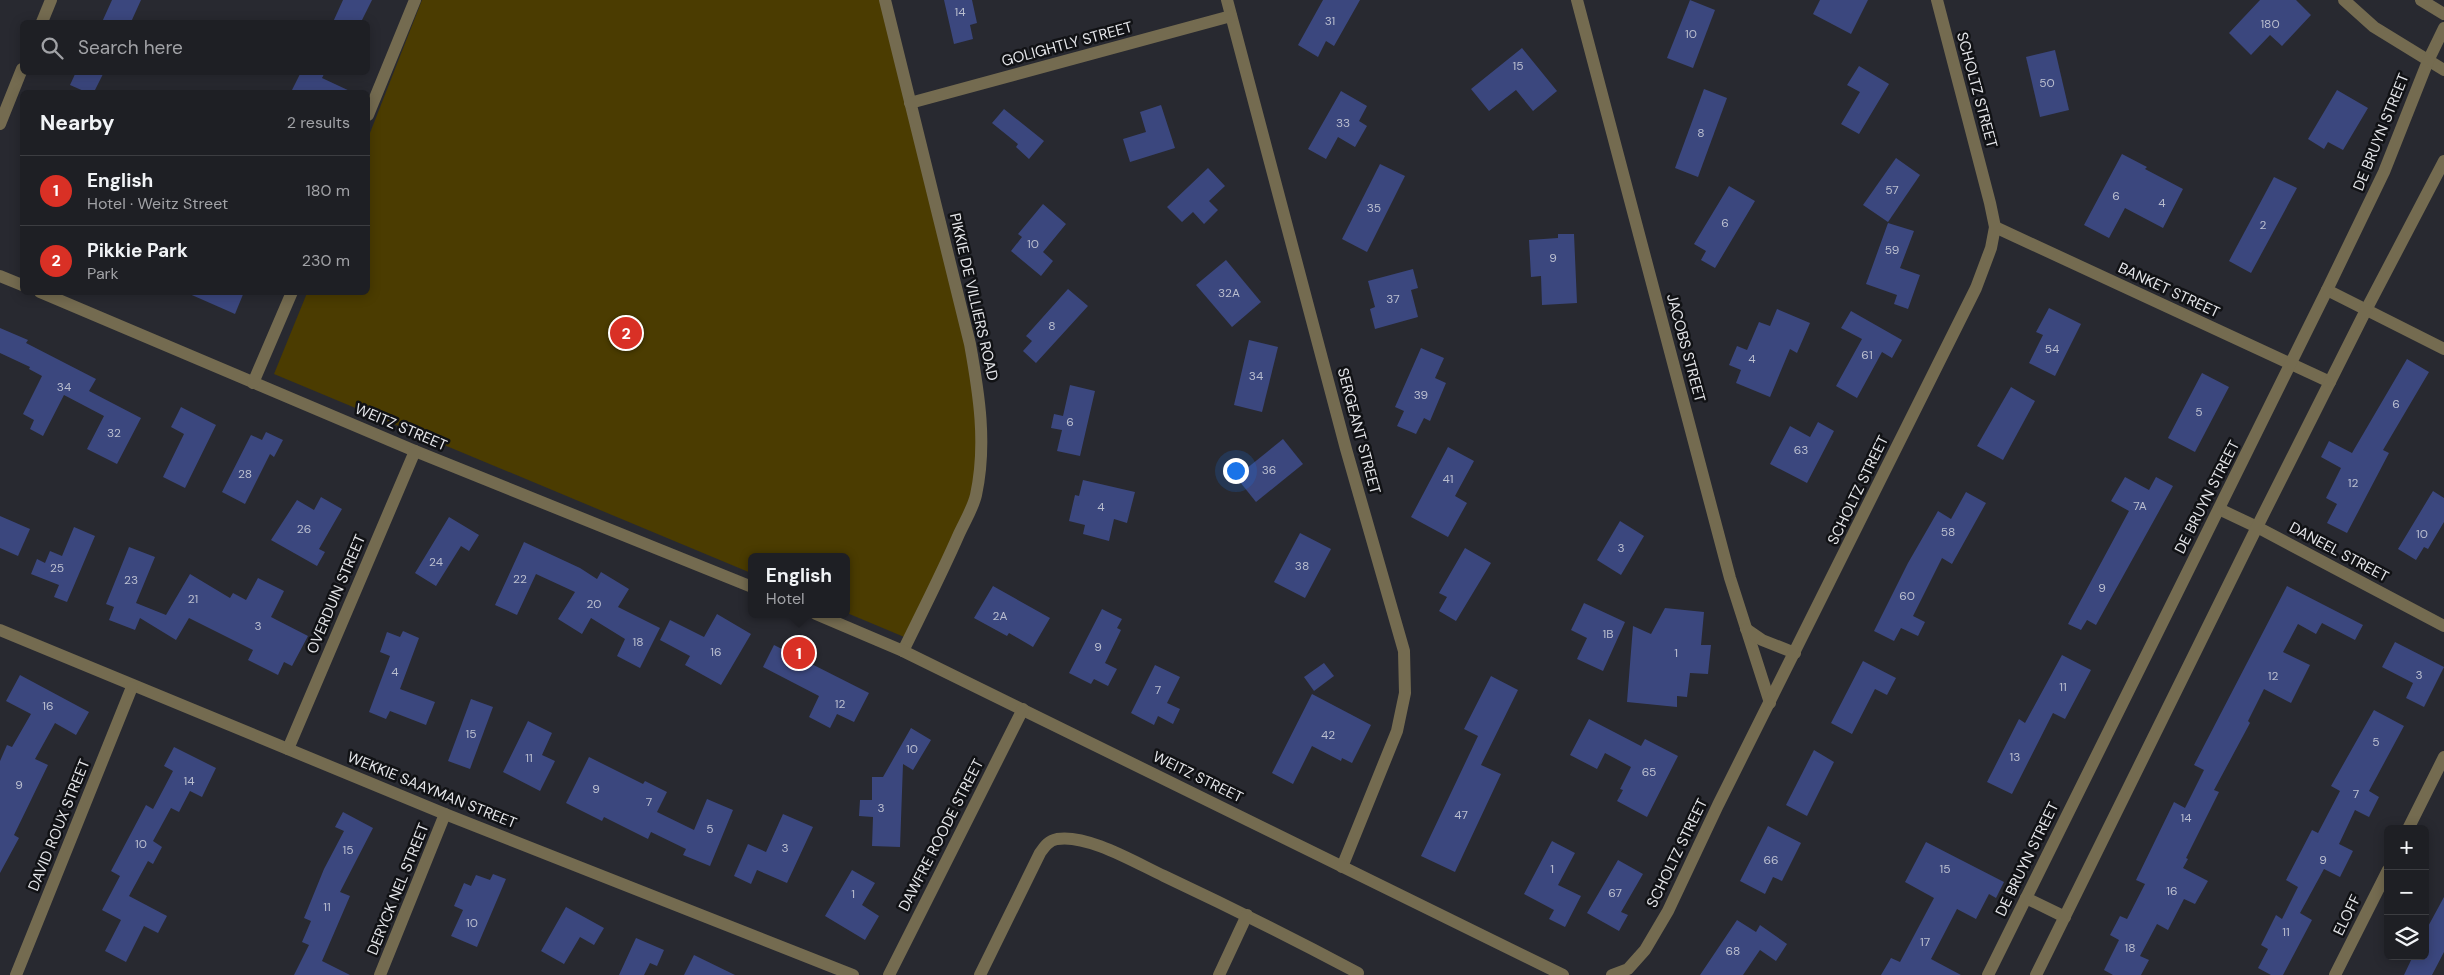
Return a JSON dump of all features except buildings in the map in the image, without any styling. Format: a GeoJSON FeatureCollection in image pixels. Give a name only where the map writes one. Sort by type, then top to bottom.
{"type":"FeatureCollection","features":[{"type":"Feature","properties":{"kind":"street"},"geometry":{"type":"LineString","coordinates":[[43,20],[51,0]]}},
{"type":"Feature","properties":{"kind":"street"},"geometry":{"type":"LineString","coordinates":[[370,110],[415,0]]}},
{"type":"Feature","properties":{"kind":"street","name":"PIKKIE DE VILLIERS ROAD"},"geometry":{"type":"LineString","coordinates":[[884,0],[970,344],[980,397],[982,434],[981,464],[975,497],[949,557],[903,651]]}},
{"type":"Feature","properties":{"kind":"street","name":"SERGEANT STREET"},"geometry":{"type":"LineString","coordinates":[[1227,0],[1346,449],[1404,651],[1405,693],[1398,731],[1342,866]]}},
{"type":"Feature","properties":{"kind":"street","name":"JACOBS STREET"},"geometry":{"type":"LineString","coordinates":[[1577,0],[1730,578],[1770,703]]}},
{"type":"Feature","properties":{"kind":"street","name":"SCHOLTZ STREET"},"geometry":{"type":"LineString","coordinates":[[1612,975],[1628,969],[1645,950],[1668,911],[1976,288],[1991,248],[1995,228],[1937,0]]}},
{"type":"Feature","properties":{"kind":"street"},"geometry":{"type":"LineString","coordinates":[[2344,0],[2374,27],[2444,70]]}},
{"type":"Feature","properties":{"kind":"street"},"geometry":{"type":"LineString","coordinates":[[2421,0],[2444,14]]}},
{"type":"Feature","properties":{"kind":"street","name":"GOLIGHTLY STREET"},"geometry":{"type":"LineString","coordinates":[[910,103],[1231,16]]}},
{"type":"Feature","properties":{"kind":"street","name":"DE BRUYN STREET"},"geometry":{"type":"LineString","coordinates":[[1988,975],[2291,365],[2384,172],[2428,61],[2444,28]]}},
{"type":"Feature","properties":{"kind":"street"},"geometry":{"type":"LineString","coordinates":[[0,124],[20,74]]}},
{"type":"Feature","properties":{"kind":"street"},"geometry":{"type":"LineString","coordinates":[[2036,975],[2257,527],[2366,310],[2444,161]]}},
{"type":"Feature","properties":{"kind":"street","name":"BANKET STREET"},"geometry":{"type":"LineString","coordinates":[[1995,228],[2330,382]]}},
{"type":"Feature","properties":{"kind":"street"},"geometry":{"type":"LineString","coordinates":[[0,276],[20,284]]}},
{"type":"Feature","properties":{"kind":"street"},"geometry":{"type":"LineString","coordinates":[[2327,290],[2444,349]]}},
{"type":"Feature","properties":{"kind":"street","name":"WEITZ STREET"},"geometry":{"type":"LineString","coordinates":[[47,295],[415,451],[748,585]]}},
{"type":"Feature","properties":{"kind":"street"},"geometry":{"type":"LineString","coordinates":[[253,383],[291,295]]}},
{"type":"Feature","properties":{"kind":"street","name":"OVERDUIN STREET"},"geometry":{"type":"LineString","coordinates":[[288,749],[415,451]]}},
{"type":"Feature","properties":{"kind":"street","name":"DANEEL STREET"},"geometry":{"type":"LineString","coordinates":[[2219,509],[2257,527],[2444,626]]}},
{"type":"Feature","properties":{"kind":"street","name":"WEITZ STREET"},"geometry":{"type":"LineString","coordinates":[[825,618],[903,651],[1023,709],[1563,975]]}},
{"type":"Feature","properties":{"kind":"street"},"geometry":{"type":"LineString","coordinates":[[1746,629],[1762,640],[1795,653]]}},
{"type":"Feature","properties":{"kind":"street","name":"WEKKIE SAAYMAN STREET"},"geometry":{"type":"LineString","coordinates":[[0,630],[132,687],[445,814],[853,975]]}},
{"type":"Feature","properties":{"kind":"street","name":"DAVID ROUX STREET"},"geometry":{"type":"LineString","coordinates":[[16,975],[132,687]]}},
{"type":"Feature","properties":{"kind":"street","name":"DAWFRE ROODE STREET"},"geometry":{"type":"LineString","coordinates":[[889,975],[1023,709]]}},
{"type":"Feature","properties":{"kind":"street"},"geometry":{"type":"LineString","coordinates":[[2410,825],[2444,756]]}},
{"type":"Feature","properties":{"kind":"street","name":"DERYCK NEL STREET"},"geometry":{"type":"LineString","coordinates":[[380,975],[445,814]]}},
{"type":"Feature","properties":{"kind":"street"},"geometry":{"type":"LineString","coordinates":[[980,975],[1040,853],[1046,843],[1058,839],[1075,840],[1106,850],[1247,915],[1358,973]]}},
{"type":"Feature","properties":{"kind":"street","name":"ELOFF"},"geometry":{"type":"LineString","coordinates":[[2335,975],[2384,878]]}},
{"type":"Feature","properties":{"kind":"street"},"geometry":{"type":"LineString","coordinates":[[2026,898],[2065,917]]}},
{"type":"Feature","properties":{"kind":"street"},"geometry":{"type":"LineString","coordinates":[[1219,975],[1247,915]]}},
{"type":"Feature","properties":{"kind":"shaded area"},"geometry":{"type":"Polygon","coordinates":[[[422,0],[880,0],[978,398],[975,491],[909,639],[850,614],[850,553],[748,553],[748,572],[274,374],[306,295],[370,295],[370,133],[422,0]]]}},
{"type":"Feature","properties":{"kind":"place","name":"Pikkie Park"},"geometry":{"type":"Point","coordinates":[626,333]}},
{"type":"Feature","properties":{"kind":"place","name":"English"},"geometry":{"type":"Point","coordinates":[799,653]}}]}
